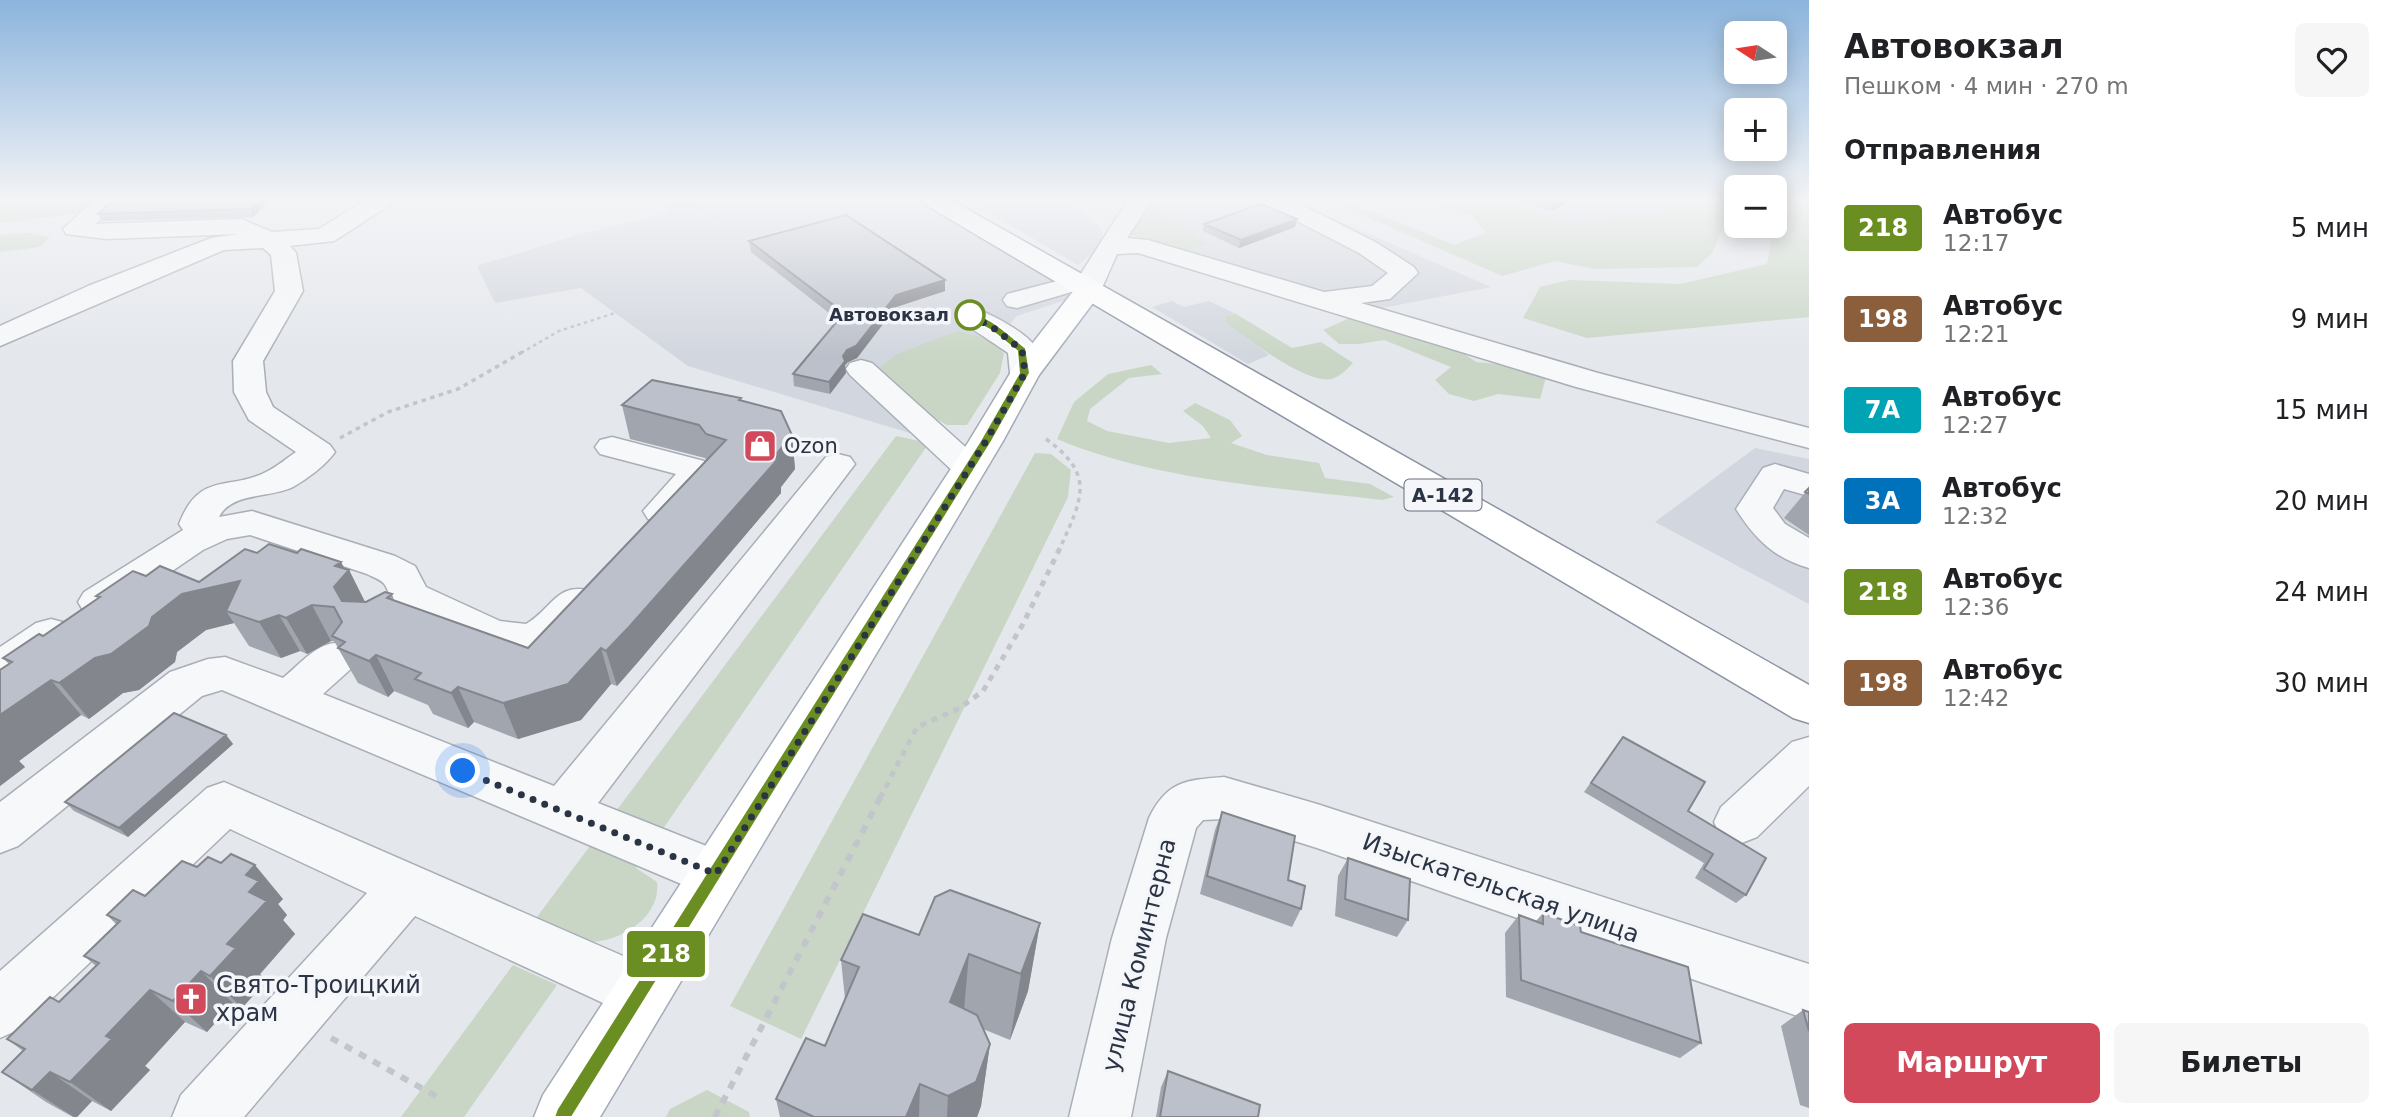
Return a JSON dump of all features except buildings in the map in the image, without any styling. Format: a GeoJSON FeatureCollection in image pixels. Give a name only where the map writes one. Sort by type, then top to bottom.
{"type":"FeatureCollection","features":[{"type":"Feature","properties":{"kind":"main road","name":"А-142"},"geometry":{"type":"LineString","coordinates":[[1024,252],[1809,706]]}},
{"type":"Feature","properties":{"kind":"main road"},"geometry":{"type":"LineString","coordinates":[[565,1117],[969,468],[1025,373],[1083,286]]}},
{"type":"Feature","properties":{"kind":"street"},"geometry":{"type":"LineString","coordinates":[[0,337],[98,292],[197,252]]}},
{"type":"Feature","properties":{"kind":"street"},"geometry":{"type":"LineString","coordinates":[[204,535],[198,524],[204,507],[223,494],[278,480],[318,452],[260,412],[250,392],[248,362],[289,292],[288,271],[279,252]]}},
{"type":"Feature","properties":{"kind":"street"},"geometry":{"type":"LineString","coordinates":[[1017,300],[1083,286],[1107,252]]}},
{"type":"Feature","properties":{"kind":"street"},"geometry":{"type":"LineString","coordinates":[[1163,252],[1587,380],[1796,435],[1809,485]]}},
{"type":"Feature","properties":{"kind":"street"},"geometry":{"type":"LineString","coordinates":[[1321,300],[1380,293],[1405,273],[1374,252]]}},
{"type":"Feature","properties":{"kind":"street"},"geometry":{"type":"LineString","coordinates":[[970,315],[995,329],[1022,350],[1025,373]]}},
{"type":"Feature","properties":{"kind":"street"},"geometry":{"type":"LineString","coordinates":[[861,369],[969,468]]}},
{"type":"Feature","properties":{"kind":"street"},"geometry":{"type":"LineString","coordinates":[[612,447],[692,468],[696,474],[641,533]]}},
{"type":"Feature","properties":{"kind":"street"},"geometry":{"type":"LineString","coordinates":[[562,813],[838,464]]}},
{"type":"Feature","properties":{"kind":"street"},"geometry":{"type":"LineString","coordinates":[[1809,485],[1775,475],[1754,509],[1772,533],[1809,555]]}},
{"type":"Feature","properties":{"kind":"street"},"geometry":{"type":"LineString","coordinates":[[7,656],[190,541],[218,529],[252,523],[401,575],[396,607],[433,610],[509,639],[529,639],[550,630],[604,572]]}},
{"type":"Feature","properties":{"kind":"street"},"geometry":{"type":"LineString","coordinates":[[289,698],[338,656]]}},
{"type":"Feature","properties":{"kind":"street"},"geometry":{"type":"LineString","coordinates":[[0,831],[186,684],[208,675],[225,673],[716,874]]}},
{"type":"Feature","properties":{"kind":"street"},"geometry":{"type":"LineString","coordinates":[[1739,822],[1809,756]]}},
{"type":"Feature","properties":{"kind":"street","name":"Изыскательская улица"},"geometry":{"type":"LineString","coordinates":[[1191,800],[1224,798],[1317,826],[1809,992]]}},
{"type":"Feature","properties":{"kind":"street","name":"улица Коминтерна"},"geometry":{"type":"LineString","coordinates":[[1100,1117],[1139,938],[1174,818],[1191,800]]}},
{"type":"Feature","properties":{"kind":"street"},"geometry":{"type":"LineString","coordinates":[[0,1010],[224,803],[642,993]]}},
{"type":"Feature","properties":{"kind":"street"},"geometry":{"type":"LineString","coordinates":[[203,1117],[407,886]]}},
{"type":"Feature","properties":{"kind":"path"},"geometry":{"type":"LineString","coordinates":[[318,452],[358,426],[388,412],[458,388],[559,331],[615,313]]}},
{"type":"Feature","properties":{"kind":"path"},"geometry":{"type":"LineString","coordinates":[[779,433],[820,445],[834,454],[838,464]]}},
{"type":"Feature","properties":{"kind":"path"},"geometry":{"type":"LineString","coordinates":[[715,1117],[917,727],[949,714],[983,690],[1017,635],[1074,519],[1082,488],[1072,458],[1046,439]]}},
{"type":"Feature","properties":{"kind":"path"},"geometry":{"type":"LineString","coordinates":[[292,1016],[443,1100]]}},
{"type":"Feature","properties":{"kind":"shaded area"},"geometry":{"type":"Polygon","coordinates":[[[522,252],[1005,252],[1078,296],[1017,316],[913,434],[688,366],[581,288],[495,303],[477,266],[522,252]]]}},
{"type":"Feature","properties":{"kind":"shaded area"},"geometry":{"type":"Polygon","coordinates":[[[1056,252],[1094,252],[1078,265],[1056,252]]]}},
{"type":"Feature","properties":{"kind":"shaded area"},"geometry":{"type":"Polygon","coordinates":[[[1182,252],[1411,252],[1491,287],[1372,310],[1182,252]]]}},
{"type":"Feature","properties":{"kind":"shaded area"},"geometry":{"type":"Polygon","coordinates":[[[1172,301],[1184,307],[1209,301],[1236,314],[1225,316],[1226,323],[1269,355],[1248,364],[1152,307],[1172,301]]]}},
{"type":"Feature","properties":{"kind":"shaded area"},"geometry":{"type":"Polygon","coordinates":[[[1755,448],[1809,459],[1809,604],[1655,522],[1755,448]]]}},
{"type":"Feature","properties":{"kind":"green space"},"geometry":{"type":"Polygon","coordinates":[[[1447,252],[1713,252],[1697,267],[1595,269],[1555,261],[1502,276],[1447,252]]]}},
{"type":"Feature","properties":{"kind":"green space"},"geometry":{"type":"Polygon","coordinates":[[[1769,252],[1809,252],[1809,317],[1587,338],[1523,318],[1540,287],[1569,280],[1680,284],[1767,264],[1769,252]]]}},
{"type":"Feature","properties":{"kind":"green space"},"geometry":{"type":"Polygon","coordinates":[[[1236,314],[1292,348],[1321,342],[1353,363],[1331,379],[1320,379],[1307,374],[1277,358],[1226,323],[1225,316],[1236,314]]]}},
{"type":"Feature","properties":{"kind":"green space"},"geometry":{"type":"Polygon","coordinates":[[[1354,316],[1453,346],[1476,362],[1520,366],[1546,377],[1540,399],[1498,394],[1474,401],[1449,394],[1435,380],[1451,367],[1384,340],[1339,344],[1323,330],[1354,316]]]}},
{"type":"Feature","properties":{"kind":"green space"},"geometry":{"type":"Polygon","coordinates":[[[958,331],[991,340],[1004,353],[1000,373],[967,425],[947,425],[932,417],[880,373],[880,367],[897,354],[958,331]]]}},
{"type":"Feature","properties":{"kind":"green space"},"geometry":{"type":"Polygon","coordinates":[[[1151,365],[1162,374],[1129,378],[1090,409],[1087,421],[1107,431],[1169,443],[1211,438],[1203,426],[1183,411],[1195,403],[1230,420],[1242,436],[1231,443],[1267,455],[1319,463],[1325,478],[1370,484],[1394,497],[1382,500],[1175,473],[1094,453],[1057,439],[1074,402],[1108,374],[1151,365]]]}},
{"type":"Feature","properties":{"kind":"green space"},"geometry":{"type":"Polygon","coordinates":[[[896,436],[929,443],[636,868],[657,882],[652,908],[632,928],[605,940],[591,942],[559,936],[531,925],[896,436]]]}},
{"type":"Feature","properties":{"kind":"green space"},"geometry":{"type":"Polygon","coordinates":[[[1035,453],[1051,454],[1071,470],[1068,497],[801,1039],[730,1006],[1035,453]]]}},
{"type":"Feature","properties":{"kind":"green space"},"geometry":{"type":"Polygon","coordinates":[[[513,965],[557,985],[464,1117],[401,1117],[513,965]]]}},
{"type":"Feature","properties":{"kind":"green space"},"geometry":{"type":"Polygon","coordinates":[[[707,1090],[749,1112],[750,1117],[666,1117],[670,1109],[707,1090]]]}},
{"type":"Feature","properties":{"kind":"bus line","name":"218"},"geometry":{"type":"LineString","coordinates":[[565,1117],[986,441],[1025,373],[1022,350],[995,329],[970,315]]}},
{"type":"Feature","properties":{"kind":"place","name":"Автовокзал"},"geometry":{"type":"Point","coordinates":[970,315]}},
{"type":"Feature","properties":{"kind":"place","name":"Ozon"},"geometry":{"type":"Point","coordinates":[760,446]}},
{"type":"Feature","properties":{"kind":"place","name":"Свято-Троицкий храм"},"geometry":{"type":"Point","coordinates":[191,999]}},
{"type":"Feature","properties":{"kind":"route"},"geometry":{"type":"LineString","coordinates":[[463,771],[716,874],[986,441],[1025,373],[1022,350],[995,329],[970,315]]}}]}
